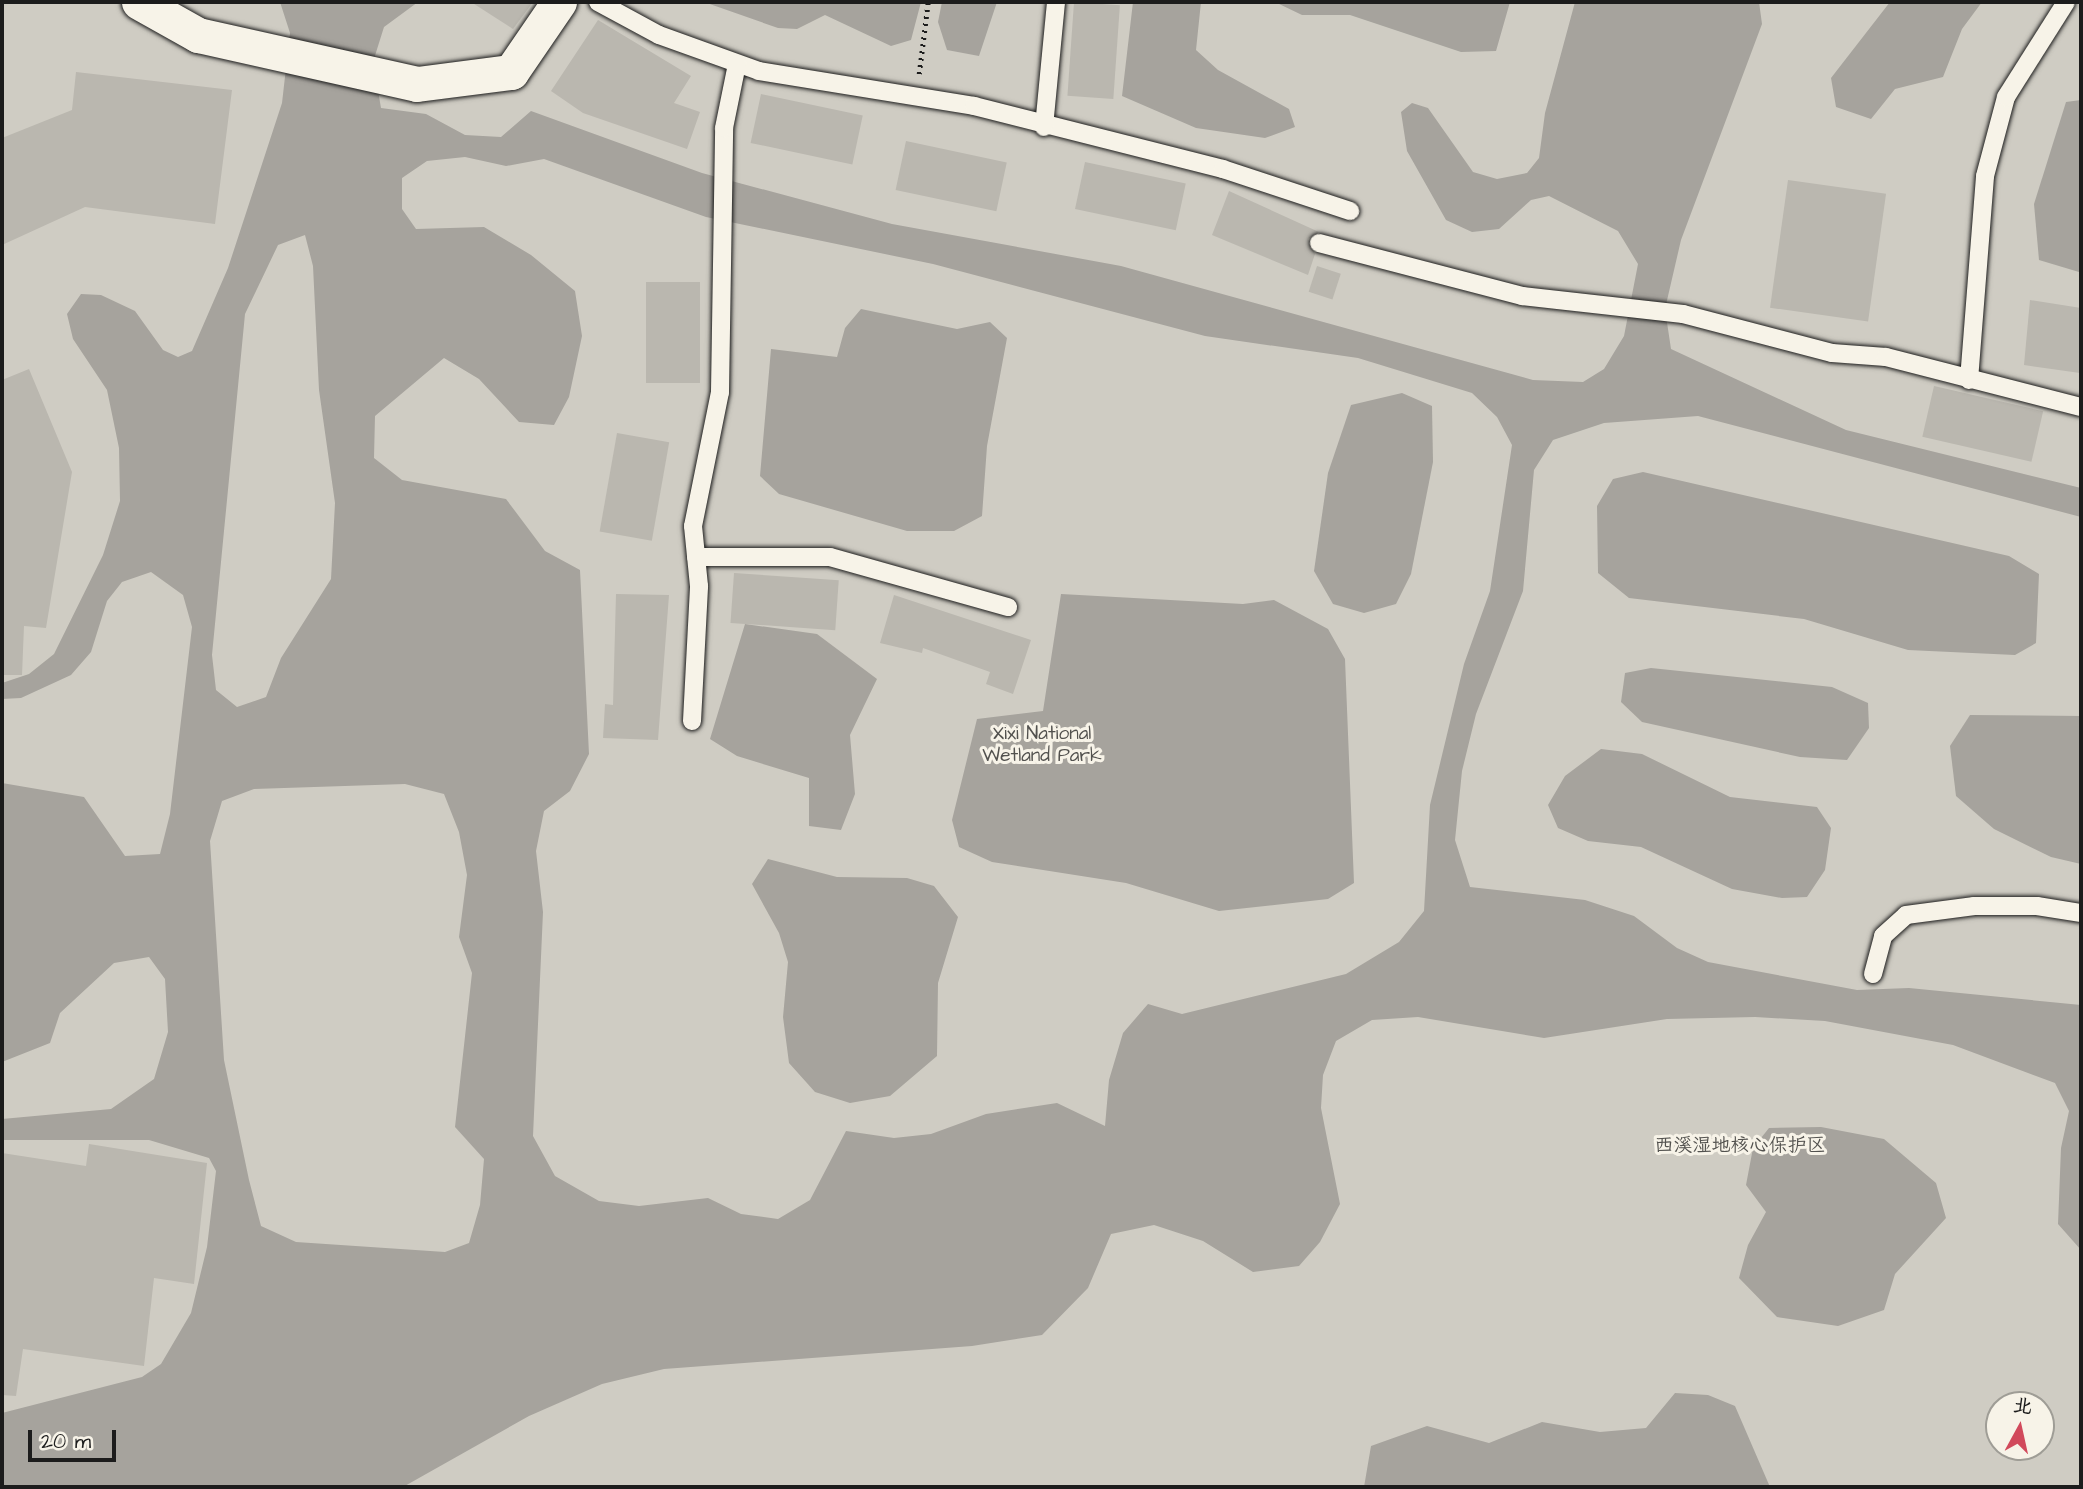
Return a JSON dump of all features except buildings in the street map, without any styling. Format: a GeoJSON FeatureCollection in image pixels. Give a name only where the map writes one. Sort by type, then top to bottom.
{"type":"FeatureCollection","features":[{"type":"Feature","properties":{"kind":"street"},"geometry":{"type":"LineString","coordinates":[[139,2],[198,35],[266,54],[417,84],[511,72],[559,2]]}},
{"type":"Feature","properties":{"kind":"lane"},"geometry":{"type":"LineString","coordinates":[[598,2],[659,36],[737,64],[916,98],[974,106],[1044,127],[1223,169],[1350,211]]}},
{"type":"Feature","properties":{"kind":"lane"},"geometry":{"type":"LineString","coordinates":[[1044,127],[1056,2]]}},
{"type":"Feature","properties":{"kind":"lane"},"geometry":{"type":"LineString","coordinates":[[1969,380],[1985,176],[2007,97],[2066,2]]}},
{"type":"Feature","properties":{"kind":"lane"},"geometry":{"type":"LineString","coordinates":[[692,721],[696,557],[693,526],[720,391],[724,128],[737,64]]}},
{"type":"Feature","properties":{"kind":"lane"},"geometry":{"type":"LineString","coordinates":[[1319,243],[1522,296],[1683,314],[1832,353],[1886,358],[2081,407]]}},
{"type":"Feature","properties":{"kind":"lane"},"geometry":{"type":"LineString","coordinates":[[696,557],[830,557],[1008,607]]}},
{"type":"Feature","properties":{"kind":"lane"},"geometry":{"type":"LineString","coordinates":[[1873,974],[1883,936],[1906,915],[1987,906],[2037,906],[2081,913]]}},
{"type":"Feature","properties":{"kind":"path"},"geometry":{"type":"LineString","coordinates":[[916,98],[928,2]]}},
{"type":"Feature","properties":{"kind":"green space","name":"Xixi National Wetland Park"},"geometry":{"type":"Polygon","coordinates":[[[2,2],[2081,2],[2081,1487],[2,1487],[2,2]]]}},
{"type":"Feature","properties":{"kind":"shaded area"},"geometry":{"type":"Polygon","coordinates":[[[280,2],[418,2],[384,27],[373,62],[381,108],[426,114],[465,135],[501,137],[531,111],[702,173],[892,224],[1121,266],[1533,380],[1583,382],[1604,369],[1624,336],[1638,264],[1618,231],[1549,196],[1531,200],[1499,229],[1472,232],[1446,220],[1407,151],[1401,112],[1412,103],[1428,108],[1473,172],[1497,179],[1527,173],[1539,158],[1545,113],[1575,2],[1759,2],[1762,24],[1681,240],[1665,309],[1671,349],[1846,430],[2081,488],[2081,517],[1698,416],[1604,423],[1553,440],[1534,470],[1523,591],[1476,714],[1462,771],[1455,840],[1470,887],[1585,900],[1634,916],[1677,948],[1708,962],[1857,990],[1909,988],[2081,1005],[2081,1250],[2058,1224],[2061,1148],[2069,1111],[2055,1083],[1953,1045],[1825,1021],[1755,1017],[1667,1019],[1544,1038],[1418,1017],[1372,1020],[1336,1041],[1323,1075],[1321,1108],[1340,1204],[1320,1242],[1299,1266],[1253,1272],[1203,1241],[1154,1225],[1111,1234],[1088,1288],[1042,1335],[972,1346],[664,1369],[602,1384],[529,1416],[403,1487],[2,1487],[2,1413],[142,1377],[161,1364],[191,1313],[207,1247],[216,1171],[209,1158],[149,1140],[2,1140],[2,1119],[111,1109],[154,1079],[168,1032],[165,979],[149,957],[114,963],[60,1013],[50,1043],[2,1062],[2,783],[84,797],[125,856],[160,854],[170,814],[192,627],[183,595],[151,572],[122,582],[107,601],[91,652],[71,675],[21,698],[2,699],[2,683],[29,674],[54,654],[103,555],[120,501],[119,448],[107,390],[73,339],[67,314],[81,294],[101,295],[135,311],[163,350],[178,357],[192,351],[228,268],[282,103],[290,33],[280,2]],[[465,157],[427,161],[402,178],[402,209],[416,229],[484,227],[531,255],[575,291],[582,336],[569,397],[554,425],[519,422],[479,379],[444,358],[375,416],[374,458],[402,480],[506,499],[545,551],[580,570],[589,754],[570,791],[544,811],[536,851],[543,912],[533,1136],[555,1176],[599,1201],[639,1206],[708,1198],[741,1214],[778,1219],[810,1200],[846,1131],[894,1138],[931,1134],[986,1114],[1057,1103],[1105,1126],[1109,1080],[1123,1033],[1148,1004],[1182,1014],[1346,974],[1399,942],[1424,911],[1430,805],[1464,664],[1490,591],[1512,445],[1497,417],[1472,393],[1358,358],[1205,336],[933,264],[706,217],[544,159],[506,166],[465,157]],[[305,235],[278,245],[245,314],[212,655],[216,690],[237,707],[266,697],[281,658],[331,579],[335,503],[319,390],[313,266],[305,235]],[[405,784],[254,789],[222,801],[210,841],[224,1060],[261,1226],[296,1242],[445,1252],[469,1243],[480,1205],[484,1159],[455,1127],[472,973],[459,937],[467,875],[459,832],[444,794],[405,784]]]}},
{"type":"Feature","properties":{"kind":"shaded area"},"geometry":{"type":"Polygon","coordinates":[[[704,2],[921,2],[911,40],[891,46],[825,15],[797,29],[778,28],[704,2]]]}},
{"type":"Feature","properties":{"kind":"shaded area"},"geometry":{"type":"Polygon","coordinates":[[[942,2],[997,2],[979,56],[947,50],[938,22],[942,2]]]}},
{"type":"Feature","properties":{"kind":"shaded area"},"geometry":{"type":"Polygon","coordinates":[[[1133,2],[1201,2],[1196,50],[1218,70],[1289,109],[1295,127],[1265,138],[1196,128],[1122,96],[1133,2]]]}},
{"type":"Feature","properties":{"kind":"shaded area"},"geometry":{"type":"Polygon","coordinates":[[[1275,2],[1510,2],[1496,51],[1461,52],[1350,15],[1302,15],[1275,2]]]}},
{"type":"Feature","properties":{"kind":"shaded area"},"geometry":{"type":"Polygon","coordinates":[[[1890,2],[1982,2],[1962,29],[1943,77],[1895,89],[1871,119],[1836,107],[1831,78],[1890,2]]]}},
{"type":"Feature","properties":{"kind":"shaded area"},"geometry":{"type":"Polygon","coordinates":[[[2081,100],[2079,272],[2039,260],[2034,204],[2066,102],[2081,100]]]}},
{"type":"Feature","properties":{"kind":"shaded area"},"geometry":{"type":"Polygon","coordinates":[[[861,309],[957,329],[990,322],[1007,338],[987,446],[982,516],[954,531],[907,531],[779,494],[760,476],[771,349],[837,357],[845,328],[861,309]]]}},
{"type":"Feature","properties":{"kind":"shaded area"},"geometry":{"type":"Polygon","coordinates":[[[1402,393],[1432,406],[1433,462],[1411,574],[1396,604],[1364,613],[1333,604],[1314,571],[1328,473],[1351,405],[1402,393]]]}},
{"type":"Feature","properties":{"kind":"shaded area"},"geometry":{"type":"Polygon","coordinates":[[[1643,472],[2009,556],[2039,574],[2036,643],[2015,655],[1908,650],[1804,619],[1629,598],[1598,573],[1597,506],[1613,479],[1643,472]]]}},
{"type":"Feature","properties":{"kind":"shaded area"},"geometry":{"type":"Polygon","coordinates":[[[1061,594],[1243,604],[1274,600],[1328,629],[1345,659],[1354,883],[1328,899],[1219,911],[1126,883],[992,862],[959,847],[952,820],[977,719],[1043,711],[1061,594]]]}},
{"type":"Feature","properties":{"kind":"shaded area"},"geometry":{"type":"Polygon","coordinates":[[[745,624],[817,634],[877,679],[850,735],[855,794],[841,830],[809,826],[809,778],[737,756],[710,739],[745,624]]]}},
{"type":"Feature","properties":{"kind":"shaded area"},"geometry":{"type":"Polygon","coordinates":[[[1651,668],[1832,687],[1868,703],[1869,728],[1847,760],[1800,757],[1642,722],[1621,702],[1625,673],[1651,668]]]}},
{"type":"Feature","properties":{"kind":"shaded area"},"geometry":{"type":"Polygon","coordinates":[[[1970,715],[2081,716],[2081,864],[2051,857],[1994,829],[1956,796],[1950,746],[1970,715]]]}},
{"type":"Feature","properties":{"kind":"shaded area"},"geometry":{"type":"Polygon","coordinates":[[[1601,749],[1642,754],[1730,797],[1817,807],[1831,828],[1825,870],[1807,897],[1782,898],[1732,889],[1641,847],[1588,841],[1558,828],[1548,805],[1565,776],[1601,749]]]}},
{"type":"Feature","properties":{"kind":"shaded area"},"geometry":{"type":"Polygon","coordinates":[[[768,859],[837,877],[907,878],[934,886],[958,917],[938,983],[937,1056],[890,1096],[850,1103],[815,1092],[789,1063],[783,1017],[788,962],[779,933],[752,884],[768,859]]]}},
{"type":"Feature","properties":{"kind":"shaded area"},"geometry":{"type":"Polygon","coordinates":[[[1821,1127],[1884,1139],[1936,1183],[1946,1218],[1895,1274],[1884,1310],[1838,1326],[1777,1317],[1739,1278],[1748,1245],[1766,1212],[1746,1185],[1753,1148],[1769,1128],[1821,1127]]]}},
{"type":"Feature","properties":{"kind":"shaded area"},"geometry":{"type":"Polygon","coordinates":[[[1675,1393],[1708,1395],[1735,1406],[1770,1487],[1364,1487],[1371,1446],[1427,1426],[1489,1443],[1542,1422],[1600,1432],[1646,1428],[1675,1393]]]}},
{"type":"Feature","properties":{"kind":"park label","name":"西溪湿地核心保护区"},"geometry":{"type":"Point","coordinates":[1740,1146]}}]}
